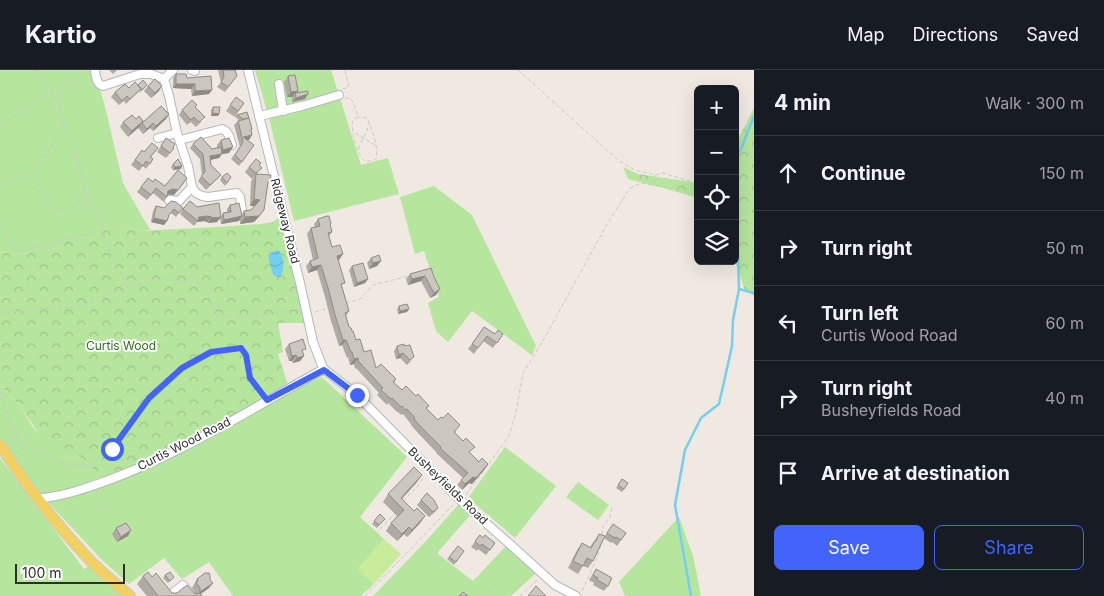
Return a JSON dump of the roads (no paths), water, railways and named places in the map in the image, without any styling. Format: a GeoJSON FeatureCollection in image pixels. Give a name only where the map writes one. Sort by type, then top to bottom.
{"type":"FeatureCollection","features":[{"type":"Feature","properties":{"kind":"main road"},"geometry":{"type":"LineString","coordinates":[[0,445],[38,499],[88,559],[130,596]]}},
{"type":"Feature","properties":{"kind":"street"},"geometry":{"type":"LineString","coordinates":[[95,70],[98,82],[103,86],[140,74],[150,74],[164,79]]}},
{"type":"Feature","properties":{"kind":"street"},"geometry":{"type":"LineString","coordinates":[[164,79],[173,70]]}},
{"type":"Feature","properties":{"kind":"street","name":"Ridgeway Road"},"geometry":{"type":"LineString","coordinates":[[248,70],[313,342],[323,369]]}},
{"type":"Feature","properties":{"kind":"street"},"geometry":{"type":"LineString","coordinates":[[164,79],[192,187],[196,193],[208,197],[239,194],[242,210]]}},
{"type":"Feature","properties":{"kind":"street"},"geometry":{"type":"LineString","coordinates":[[279,84],[284,111]]}},
{"type":"Feature","properties":{"kind":"street"},"geometry":{"type":"LineString","coordinates":[[259,116],[284,111],[338,95]]}},
{"type":"Feature","properties":{"kind":"street"},"geometry":{"type":"LineString","coordinates":[[158,138],[222,129],[226,131],[232,145]]}},
{"type":"Feature","properties":{"kind":"street"},"geometry":{"type":"LineString","coordinates":[[168,200],[179,200],[192,187]]}},
{"type":"Feature","properties":{"kind":"street","name":"Curtis Wood Road"},"geometry":{"type":"LineString","coordinates":[[38,499],[74,492],[139,468],[195,442],[323,369]]}},
{"type":"Feature","properties":{"kind":"street","name":"Busheyfields Road"},"geometry":{"type":"LineString","coordinates":[[323,369],[357,395],[459,499],[555,585],[576,596]]}},
{"type":"Feature","properties":{"kind":"street"},"geometry":{"type":"LineString","coordinates":[[170,596],[183,585],[191,596]]}},
{"type":"Feature","properties":{"kind":"water"},"geometry":{"type":"Polygon","coordinates":[[[278,250],[284,263],[280,277],[273,275],[268,256],[270,253],[278,250]]]}},
{"type":"Feature","properties":{"kind":"waterway"},"geometry":{"type":"LineString","coordinates":[[739,151],[754,116]]}},
{"type":"Feature","properties":{"kind":"waterway"},"geometry":{"type":"LineString","coordinates":[[691,596],[675,505],[685,450],[701,418],[719,404],[732,346],[733,320],[739,289],[738,265]]}},
{"type":"Feature","properties":{"kind":"waterway"},"geometry":{"type":"LineString","coordinates":[[739,289],[754,293]]}},
{"type":"Feature","properties":{"kind":"park label","name":"Curtis Wood"},"geometry":{"type":"Point","coordinates":[121,346]}}]}
